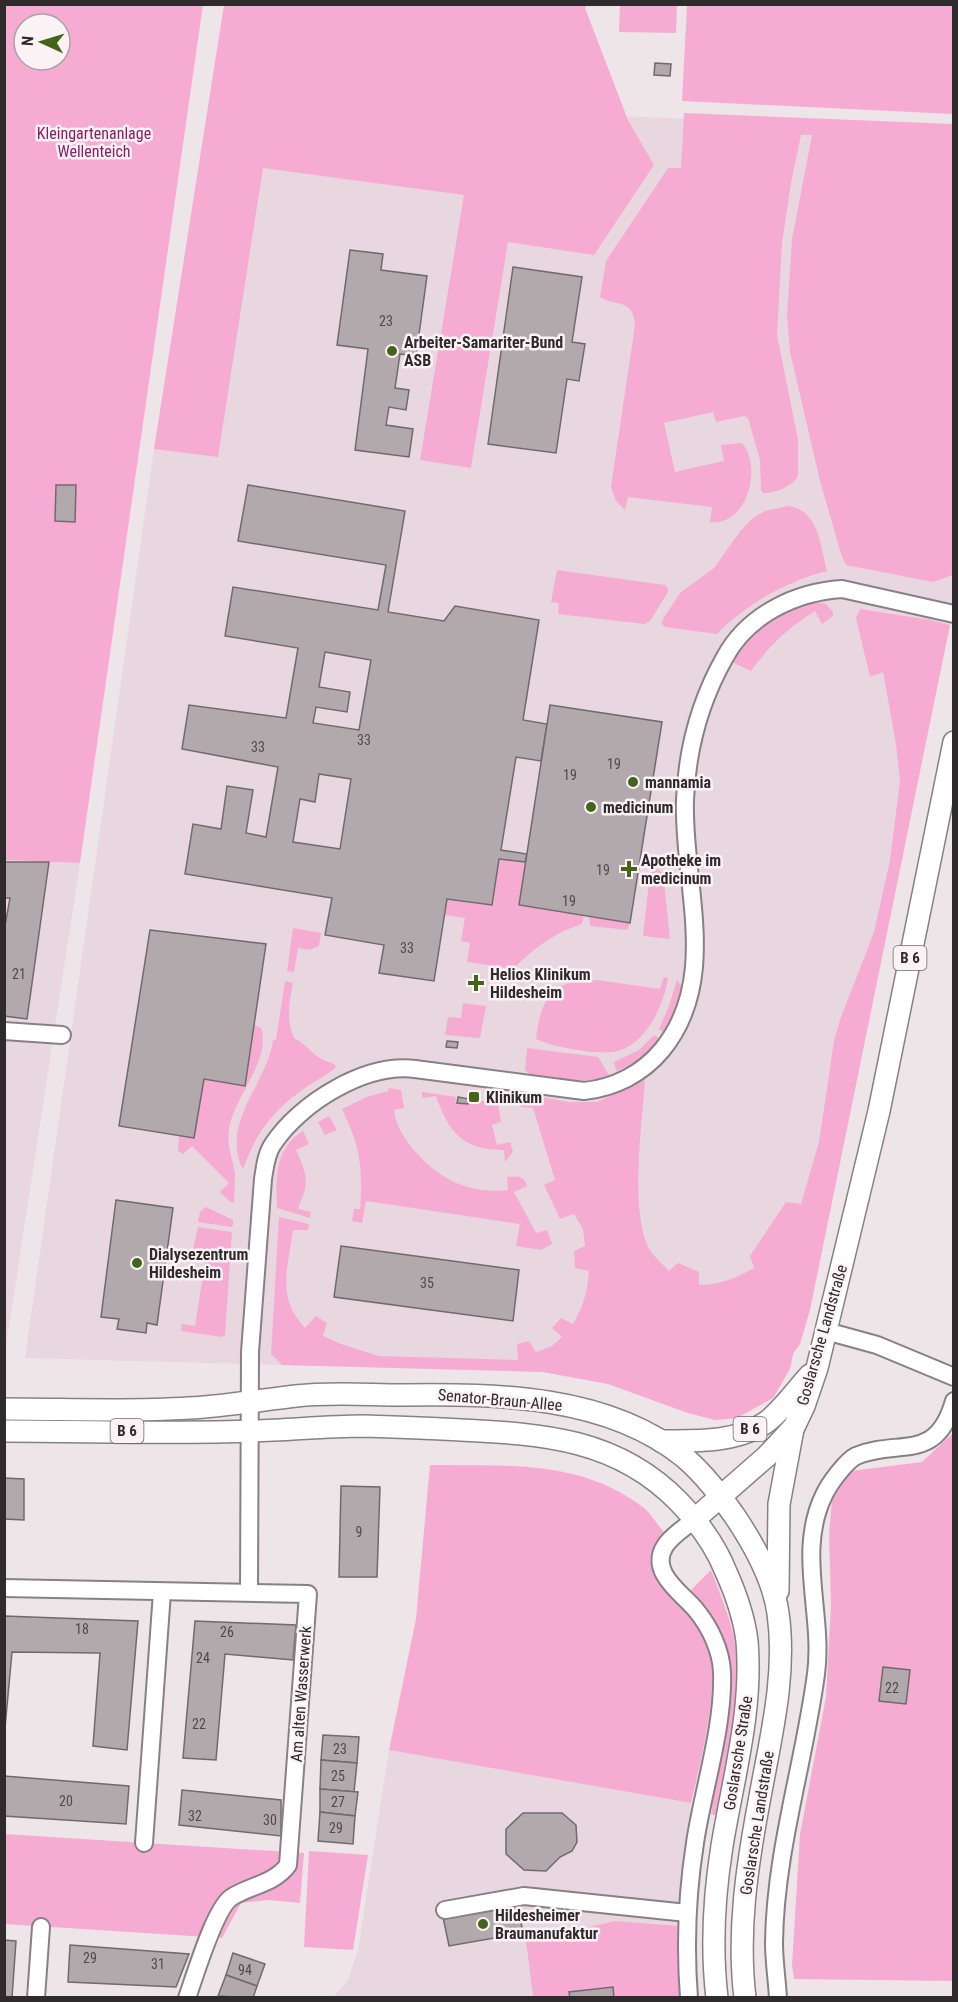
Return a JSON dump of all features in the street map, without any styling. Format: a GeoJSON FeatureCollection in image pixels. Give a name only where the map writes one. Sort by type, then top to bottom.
{"type":"FeatureCollection","features":[{"type":"Feature","properties":{"kind":"main road","name":"Goslarsche Landstraße"},"geometry":{"type":"LineString","coordinates":[[745,1998],[742,1953],[746,1885],[776,1707],[780,1645],[777,1610],[765,1570],[746,1533],[721,1496],[767,1456],[794,1427],[804,1406],[816,1368],[879,1111],[954,742]]}},
{"type":"Feature","properties":{"kind":"main road","name":"B 6"},"geometry":{"type":"LineString","coordinates":[[661,1441],[709,1440],[735,1436],[766,1422],[816,1368]]}},
{"type":"Feature","properties":{"kind":"main road","name":"Senator-Braun-Allee"},"geometry":{"type":"LineString","coordinates":[[4,1409],[189,1408],[310,1395],[436,1394],[521,1399],[582,1409],[611,1418],[661,1441],[706,1478],[721,1496]]}},
{"type":"Feature","properties":{"kind":"main road","name":"Senator-Braun-Allee"},"geometry":{"type":"LineString","coordinates":[[4,1431],[250,1431],[360,1426],[487,1431],[569,1440],[595,1448],[639,1468],[661,1484],[695,1519]]}},
{"type":"Feature","properties":{"kind":"main road"},"geometry":{"type":"LineString","coordinates":[[777,1610],[778,1516],[782,1483],[794,1427]]}},
{"type":"Feature","properties":{"kind":"main road","name":"B 6"},"geometry":{"type":"LineString","coordinates":[[695,1519],[721,1496]]}},
{"type":"Feature","properties":{"kind":"main road","name":"Goslarsche Straße"},"geometry":{"type":"LineString","coordinates":[[695,1519],[719,1553],[735,1592],[746,1636],[748,1661],[747,1707],[717,1881],[714,1935],[717,1998]]}},
{"type":"Feature","properties":{"kind":"street"},"geometry":{"type":"LineString","coordinates":[[249,1592],[250,1352],[262,1179],[272,1145],[300,1114],[334,1090],[369,1075],[405,1068],[584,1091],[604,1088],[624,1081],[646,1066],[656,1057],[678,1027],[692,987],[696,949],[686,847],[686,778],[691,745],[701,708],[717,670],[729,650],[745,630],[762,616],[796,598],[829,590],[842,589],[954,614]]}},
{"type":"Feature","properties":{"kind":"street"},"geometry":{"type":"LineString","coordinates":[[4,1031],[62,1035]]}},
{"type":"Feature","properties":{"kind":"street"},"geometry":{"type":"LineString","coordinates":[[826,1331],[878,1345],[954,1377]]}},
{"type":"Feature","properties":{"kind":"street","name":"Goslarsche Landstraße"},"geometry":{"type":"LineString","coordinates":[[778,1998],[774,1944],[777,1898],[785,1837],[816,1672],[818,1629],[810,1567],[812,1538],[817,1517],[825,1494],[839,1473],[854,1457],[927,1442],[943,1428],[954,1401]]}},
{"type":"Feature","properties":{"kind":"street"},"geometry":{"type":"LineString","coordinates":[[689,1998],[687,1913],[695,1843],[719,1712],[722,1671],[714,1639],[697,1611],[667,1579],[661,1558],[666,1546],[695,1519]]}},
{"type":"Feature","properties":{"kind":"street","name":"Am alten Wasserwerk"},"geometry":{"type":"LineString","coordinates":[[4,1588],[308,1594],[288,1865],[283,1872],[268,1881],[226,1901],[187,1998]]}},
{"type":"Feature","properties":{"kind":"street"},"geometry":{"type":"LineString","coordinates":[[144,1843],[162,1592]]}},
{"type":"Feature","properties":{"kind":"street"},"geometry":{"type":"LineString","coordinates":[[444,1910],[524,1896],[687,1913]]}},
{"type":"Feature","properties":{"kind":"street"},"geometry":{"type":"LineString","coordinates":[[36,1998],[41,1927]]}},
{"type":"Feature","properties":{"kind":"shaded area","name":"Helios Klinikum Hildesheim"},"geometry":{"type":"Polygon","coordinates":[[[211,99],[953,130],[953,611],[790,1369],[773,1398],[737,1418],[715,1420],[688,1413],[608,1384],[543,1372],[25,1358],[154,449],[211,99]]]}},
{"type":"Feature","properties":{"kind":"shaded area"},"geometry":{"type":"Polygon","coordinates":[[[5,860],[80,863],[5,1353],[5,860]]]}},
{"type":"Feature","properties":{"kind":"shaded area"},"geometry":{"type":"Polygon","coordinates":[[[389,1750],[691,1803],[680,1926],[615,1921],[526,1941],[533,1997],[333,1998],[348,1980],[358,1950],[389,1750]]]}},
{"type":"Feature","properties":{"kind":"green space","name":"Kleingartenanlage Wellenteich"},"geometry":{"type":"Polygon","coordinates":[[[5,5],[203,5],[80,863],[5,860],[5,5]]]}},
{"type":"Feature","properties":{"kind":"green space"},"geometry":{"type":"Polygon","coordinates":[[[224,5],[587,5],[585,8],[628,120],[654,165],[594,255],[508,242],[471,468],[420,460],[464,195],[263,168],[218,457],[154,449],[224,5]]]}},
{"type":"Feature","properties":{"kind":"green space"},"geometry":{"type":"Polygon","coordinates":[[[620,5],[677,5],[676,33],[619,32],[620,5]]]}},
{"type":"Feature","properties":{"kind":"green space"},"geometry":{"type":"Polygon","coordinates":[[[687,5],[953,5],[953,114],[682,101],[687,5]]]}},
{"type":"Feature","properties":{"kind":"green space"},"geometry":{"type":"Polygon","coordinates":[[[684,113],[953,124],[953,575],[933,582],[846,565],[841,554],[820,481],[790,352],[787,316],[792,239],[812,135],[801,135],[791,183],[782,243],[777,335],[798,440],[796,480],[783,489],[763,493],[760,460],[748,418],[744,416],[716,422],[713,412],[664,423],[675,472],[724,461],[721,445],[742,443],[748,453],[751,480],[742,506],[734,515],[723,521],[710,522],[712,507],[628,497],[625,510],[616,501],[611,487],[635,325],[634,316],[628,307],[600,297],[606,261],[668,168],[681,168],[684,113]]]}},
{"type":"Feature","properties":{"kind":"green space"},"geometry":{"type":"Polygon","coordinates":[[[788,506],[806,514],[812,521],[820,540],[827,571],[782,587],[768,595],[741,613],[717,634],[665,627],[662,624],[680,593],[714,568],[741,530],[753,518],[765,511],[788,506]]]}},
{"type":"Feature","properties":{"kind":"green space"},"geometry":{"type":"Polygon","coordinates":[[[557,570],[665,585],[668,592],[650,621],[644,624],[558,614],[559,603],[551,602],[557,570]]]}},
{"type":"Feature","properties":{"kind":"green space"},"geometry":{"type":"Polygon","coordinates":[[[812,601],[826,604],[833,612],[833,616],[822,624],[815,611],[797,623],[780,637],[751,671],[730,661],[747,638],[760,626],[786,610],[812,601]]]}},
{"type":"Feature","properties":{"kind":"green space"},"geometry":{"type":"Polygon","coordinates":[[[860,609],[950,625],[810,1310],[800,1344],[793,1354],[790,1369],[773,1398],[737,1418],[715,1420],[688,1413],[608,1384],[543,1372],[282,1365],[271,1354],[279,1217],[309,1224],[308,1230],[293,1230],[286,1282],[290,1305],[305,1328],[316,1316],[327,1323],[323,1336],[341,1344],[379,1356],[518,1360],[517,1344],[529,1341],[536,1352],[552,1346],[562,1337],[552,1328],[561,1318],[573,1324],[586,1292],[589,1271],[575,1268],[574,1251],[585,1246],[583,1229],[574,1214],[560,1219],[544,1185],[555,1180],[533,1108],[521,1107],[518,1093],[569,1102],[597,1102],[645,1080],[638,1184],[642,1225],[650,1250],[669,1271],[678,1263],[699,1272],[699,1285],[728,1280],[754,1268],[750,1256],[786,1202],[801,1204],[819,1142],[834,1041],[874,932],[890,860],[900,781],[896,744],[883,672],[870,677],[856,618],[860,609]]]}},
{"type":"Feature","properties":{"kind":"green space"},"geometry":{"type":"Polygon","coordinates":[[[499,859],[525,862],[519,905],[584,915],[582,924],[545,942],[513,969],[467,962],[470,943],[461,941],[465,918],[445,915],[447,899],[492,905],[499,859]]]}},
{"type":"Feature","properties":{"kind":"green space"},"geometry":{"type":"Polygon","coordinates":[[[657,869],[663,873],[670,939],[643,936],[650,873],[657,869]]]}},
{"type":"Feature","properties":{"kind":"green space"},"geometry":{"type":"Polygon","coordinates":[[[589,916],[630,923],[627,930],[590,926],[589,916]]]}},
{"type":"Feature","properties":{"kind":"green space"},"geometry":{"type":"Polygon","coordinates":[[[293,928],[321,933],[319,946],[310,950],[298,948],[294,972],[287,971],[293,928]]]}},
{"type":"Feature","properties":{"kind":"green space"},"geometry":{"type":"Polygon","coordinates":[[[581,967],[583,981],[597,980],[660,989],[664,977],[668,978],[663,999],[652,1021],[646,1031],[628,1047],[610,1052],[588,1052],[564,1048],[536,1039],[542,1010],[551,994],[566,984],[577,981],[578,969],[581,967]]]}},
{"type":"Feature","properties":{"kind":"green space"},"geometry":{"type":"Polygon","coordinates":[[[677,980],[681,985],[680,997],[673,1016],[663,1032],[659,1029],[677,980]]]}},
{"type":"Feature","properties":{"kind":"green space"},"geometry":{"type":"Polygon","coordinates":[[[285,981],[293,983],[289,1018],[294,1038],[319,1058],[336,1067],[302,1090],[274,1115],[260,1133],[242,1168],[237,1151],[237,1134],[247,1103],[263,1072],[273,1040],[276,1040],[285,981]]]}},
{"type":"Feature","properties":{"kind":"green space"},"geometry":{"type":"Polygon","coordinates":[[[463,1003],[486,1006],[480,1038],[445,1035],[448,1017],[461,1018],[463,1003]]]}},
{"type":"Feature","properties":{"kind":"green space"},"geometry":{"type":"Polygon","coordinates":[[[254,1025],[261,1028],[263,1040],[261,1052],[234,1113],[229,1131],[235,1175],[234,1203],[220,1192],[229,1183],[192,1146],[183,1154],[178,1151],[179,1135],[194,1137],[204,1079],[245,1085],[254,1025]]]}},
{"type":"Feature","properties":{"kind":"green space"},"geometry":{"type":"Polygon","coordinates":[[[654,1035],[659,1038],[646,1053],[628,1066],[616,1071],[614,1062],[639,1050],[654,1035]]]}},
{"type":"Feature","properties":{"kind":"green space"},"geometry":{"type":"Polygon","coordinates":[[[527,1048],[598,1057],[609,1075],[580,1080],[530,1074],[525,1070],[527,1048]]]}},
{"type":"Feature","properties":{"kind":"green space"},"geometry":{"type":"Polygon","coordinates":[[[389,1088],[401,1090],[404,1108],[394,1110],[397,1121],[407,1141],[424,1160],[444,1177],[480,1190],[508,1190],[507,1177],[522,1178],[527,1186],[514,1192],[536,1233],[547,1230],[552,1244],[541,1250],[516,1246],[520,1224],[366,1201],[362,1223],[352,1221],[354,1209],[360,1209],[359,1157],[353,1134],[342,1109],[367,1097],[388,1091],[389,1088]]]}},
{"type":"Feature","properties":{"kind":"green space"},"geometry":{"type":"Polygon","coordinates":[[[422,1092],[456,1097],[455,1102],[457,1103],[468,1104],[469,1099],[498,1103],[501,1122],[492,1125],[497,1145],[510,1142],[513,1152],[505,1162],[504,1150],[478,1147],[468,1143],[452,1129],[436,1096],[422,1098],[422,1092]]]}},
{"type":"Feature","properties":{"kind":"green space"},"geometry":{"type":"Polygon","coordinates":[[[329,1116],[337,1130],[325,1135],[318,1122],[329,1116]]]}},
{"type":"Feature","properties":{"kind":"green space"},"geometry":{"type":"Polygon","coordinates":[[[303,1131],[309,1144],[296,1150],[306,1179],[298,1209],[311,1212],[310,1218],[277,1208],[277,1175],[282,1155],[294,1138],[303,1131]]]}},
{"type":"Feature","properties":{"kind":"green space"},"geometry":{"type":"Polygon","coordinates":[[[206,1207],[233,1220],[233,1225],[231,1227],[198,1222],[200,1212],[206,1207]]]}},
{"type":"Feature","properties":{"kind":"green space"},"geometry":{"type":"Polygon","coordinates":[[[198,1227],[232,1232],[225,1335],[222,1337],[181,1331],[182,1324],[195,1326],[206,1257],[192,1255],[198,1227]]]}},
{"type":"Feature","properties":{"kind":"green space"},"geometry":{"type":"Polygon","coordinates":[[[953,1433],[953,1981],[794,1979],[792,1965],[800,1834],[826,1697],[831,1605],[829,1534],[832,1500],[851,1471],[922,1462],[953,1433]]]}},
{"type":"Feature","properties":{"kind":"green space"},"geometry":{"type":"Polygon","coordinates":[[[430,1465],[515,1466],[568,1473],[620,1492],[644,1508],[665,1533],[651,1553],[652,1568],[661,1583],[695,1622],[707,1644],[711,1660],[711,1700],[708,1723],[691,1803],[389,1750],[416,1619],[430,1465]]]}},
{"type":"Feature","properties":{"kind":"green space"},"geometry":{"type":"Polygon","coordinates":[[[711,1570],[733,1635],[738,1676],[735,1716],[717,1816],[711,1814],[728,1708],[729,1680],[689,1592],[711,1570]]]}},
{"type":"Feature","properties":{"kind":"green space"},"geometry":{"type":"Polygon","coordinates":[[[4,1834],[304,1853],[300,1903],[268,1900],[241,1903],[222,1938],[5,1924],[4,1834]]]}},
{"type":"Feature","properties":{"kind":"green space"},"geometry":{"type":"Polygon","coordinates":[[[309,1851],[368,1855],[353,1950],[304,1947],[309,1851]]]}},
{"type":"Feature","properties":{"kind":"green space"},"geometry":{"type":"Polygon","coordinates":[[[615,1921],[680,1926],[682,1997],[533,1997],[526,1941],[615,1921]]]}},
{"type":"Feature","properties":{"kind":"building"},"geometry":{"type":"Polygon","coordinates":[[[655,63],[671,64],[670,76],[654,75],[655,63]]]}},
{"type":"Feature","properties":{"kind":"building","name":"Arbeiter-Samariter-Bund ASB"},"geometry":{"type":"Polygon","coordinates":[[[350,250],[383,254],[381,270],[427,276],[416,356],[400,354],[395,388],[409,390],[406,410],[389,407],[386,425],[413,429],[409,457],[355,450],[368,349],[337,345],[350,250]]]}},
{"type":"Feature","properties":{"kind":"building"},"geometry":{"type":"Polygon","coordinates":[[[513,267],[582,277],[572,342],[585,344],[579,381],[567,379],[556,453],[488,444],[513,267]]]}},
{"type":"Feature","properties":{"kind":"building"},"geometry":{"type":"Polygon","coordinates":[[[56,485],[76,485],[75,522],[55,521],[56,485]]]}},
{"type":"Feature","properties":{"kind":"building"},"geometry":{"type":"Polygon","coordinates":[[[248,485],[405,511],[388,612],[444,621],[455,606],[539,620],[523,720],[547,724],[541,761],[516,757],[501,850],[527,854],[525,862],[499,859],[492,905],[447,899],[434,981],[379,973],[384,945],[325,935],[332,898],[185,874],[193,824],[221,829],[227,786],[253,790],[246,833],[266,837],[278,767],[182,749],[189,705],[286,718],[298,648],[225,636],[233,587],[378,610],[386,565],[238,541],[248,485]],[[325,652],[319,687],[350,692],[347,712],[316,707],[313,723],[359,730],[371,660],[325,652]],[[319,774],[315,802],[300,799],[293,842],[340,849],[351,779],[319,774]]]}},
{"type":"Feature","properties":{"kind":"building","name":"medicinum"},"geometry":{"type":"Polygon","coordinates":[[[550,705],[662,722],[630,923],[519,905],[550,705]]]}},
{"type":"Feature","properties":{"kind":"building"},"geometry":{"type":"Polygon","coordinates":[[[4,862],[49,862],[27,1019],[4,1016],[4,931],[10,898],[4,898],[4,862]]]}},
{"type":"Feature","properties":{"kind":"building"},"geometry":{"type":"Polygon","coordinates":[[[150,930],[266,944],[245,1086],[204,1079],[194,1138],[119,1126],[150,930]]]}},
{"type":"Feature","properties":{"kind":"building"},"geometry":{"type":"Polygon","coordinates":[[[447,1041],[458,1042],[457,1048],[446,1047],[447,1041]]]}},
{"type":"Feature","properties":{"kind":"building"},"geometry":{"type":"Polygon","coordinates":[[[458,1097],[469,1099],[468,1104],[457,1103],[458,1097]]]}},
{"type":"Feature","properties":{"kind":"building","name":"Dialysezentrum Hildesheim"},"geometry":{"type":"Polygon","coordinates":[[[116,1200],[173,1208],[157,1325],[147,1323],[146,1333],[117,1329],[119,1319],[101,1317],[116,1200]]]}},
{"type":"Feature","properties":{"kind":"building"},"geometry":{"type":"Polygon","coordinates":[[[341,1246],[519,1270],[513,1321],[334,1297],[341,1246]]]}},
{"type":"Feature","properties":{"kind":"building"},"geometry":{"type":"Polygon","coordinates":[[[4,1478],[24,1479],[24,1520],[4,1519],[4,1478]]]}},
{"type":"Feature","properties":{"kind":"building"},"geometry":{"type":"Polygon","coordinates":[[[341,1486],[380,1487],[377,1577],[339,1577],[341,1486]]]}},
{"type":"Feature","properties":{"kind":"building"},"geometry":{"type":"Polygon","coordinates":[[[4,1616],[138,1621],[127,1750],[93,1746],[100,1653],[12,1652],[4,1739],[4,1616]]]}},
{"type":"Feature","properties":{"kind":"building"},"geometry":{"type":"Polygon","coordinates":[[[195,1621],[296,1625],[293,1660],[225,1654],[216,1760],[183,1758],[195,1621]]]}},
{"type":"Feature","properties":{"kind":"building"},"geometry":{"type":"Polygon","coordinates":[[[883,1667],[910,1670],[906,1704],[879,1701],[883,1667]]]}},
{"type":"Feature","properties":{"kind":"building"},"geometry":{"type":"Polygon","coordinates":[[[323,1735],[359,1737],[357,1763],[321,1760],[323,1735]]]}},
{"type":"Feature","properties":{"kind":"building"},"geometry":{"type":"Polygon","coordinates":[[[321,1760],[357,1763],[354,1792],[320,1789],[321,1760]]]}},
{"type":"Feature","properties":{"kind":"building"},"geometry":{"type":"Polygon","coordinates":[[[4,1776],[129,1786],[126,1824],[4,1816],[4,1776]]]}},
{"type":"Feature","properties":{"kind":"building"},"geometry":{"type":"Polygon","coordinates":[[[320,1789],[358,1792],[355,1816],[320,1812],[320,1789]]]}},
{"type":"Feature","properties":{"kind":"building"},"geometry":{"type":"Polygon","coordinates":[[[182,1790],[281,1800],[281,1836],[179,1825],[182,1790]]]}},
{"type":"Feature","properties":{"kind":"building"},"geometry":{"type":"Polygon","coordinates":[[[320,1812],[355,1816],[353,1844],[318,1841],[320,1812]]]}},
{"type":"Feature","properties":{"kind":"building"},"geometry":{"type":"Polygon","coordinates":[[[523,1813],[562,1813],[576,1825],[577,1842],[572,1851],[560,1857],[546,1871],[524,1870],[506,1854],[506,1829],[523,1813]]]}},
{"type":"Feature","properties":{"kind":"building"},"geometry":{"type":"Polygon","coordinates":[[[517,1901],[523,1933],[449,1946],[443,1917],[517,1901]]]}},
{"type":"Feature","properties":{"kind":"building"},"geometry":{"type":"Polygon","coordinates":[[[4,1940],[16,1941],[12,1998],[4,1998],[4,1940]]]}},
{"type":"Feature","properties":{"kind":"building"},"geometry":{"type":"Polygon","coordinates":[[[70,1945],[189,1954],[176,1987],[68,1982],[70,1945]]]}},
{"type":"Feature","properties":{"kind":"building"},"geometry":{"type":"Polygon","coordinates":[[[233,1953],[265,1964],[257,1986],[226,1975],[233,1953]]]}},
{"type":"Feature","properties":{"kind":"building"},"geometry":{"type":"Polygon","coordinates":[[[226,1975],[257,1986],[253,1998],[218,1996],[226,1975]]]}},
{"type":"Feature","properties":{"kind":"building"},"geometry":{"type":"Polygon","coordinates":[[[613,1987],[614,1998],[570,1998],[569,1992],[613,1987]]]}},
{"type":"Feature","properties":{"kind":"place","name":"Arbeiter-Samariter-Bund ASB"},"geometry":{"type":"Point","coordinates":[392,351]}},
{"type":"Feature","properties":{"kind":"place","name":"mannamia"},"geometry":{"type":"Point","coordinates":[633,782]}},
{"type":"Feature","properties":{"kind":"place","name":"medicinum"},"geometry":{"type":"Point","coordinates":[591,807]}},
{"type":"Feature","properties":{"kind":"place","name":"Apotheke im medicinum"},"geometry":{"type":"Point","coordinates":[629,869]}},
{"type":"Feature","properties":{"kind":"place","name":"Helios Klinikum Hildesheim"},"geometry":{"type":"Point","coordinates":[476,983]}},
{"type":"Feature","properties":{"kind":"place","name":"Klinikum"},"geometry":{"type":"Point","coordinates":[474,1097]}},
{"type":"Feature","properties":{"kind":"place","name":"Dialysezentrum Hildesheim"},"geometry":{"type":"Point","coordinates":[137,1263]}},
{"type":"Feature","properties":{"kind":"place","name":"Hildesheimer Braumanufaktur"},"geometry":{"type":"Point","coordinates":[483,1924]}}]}
